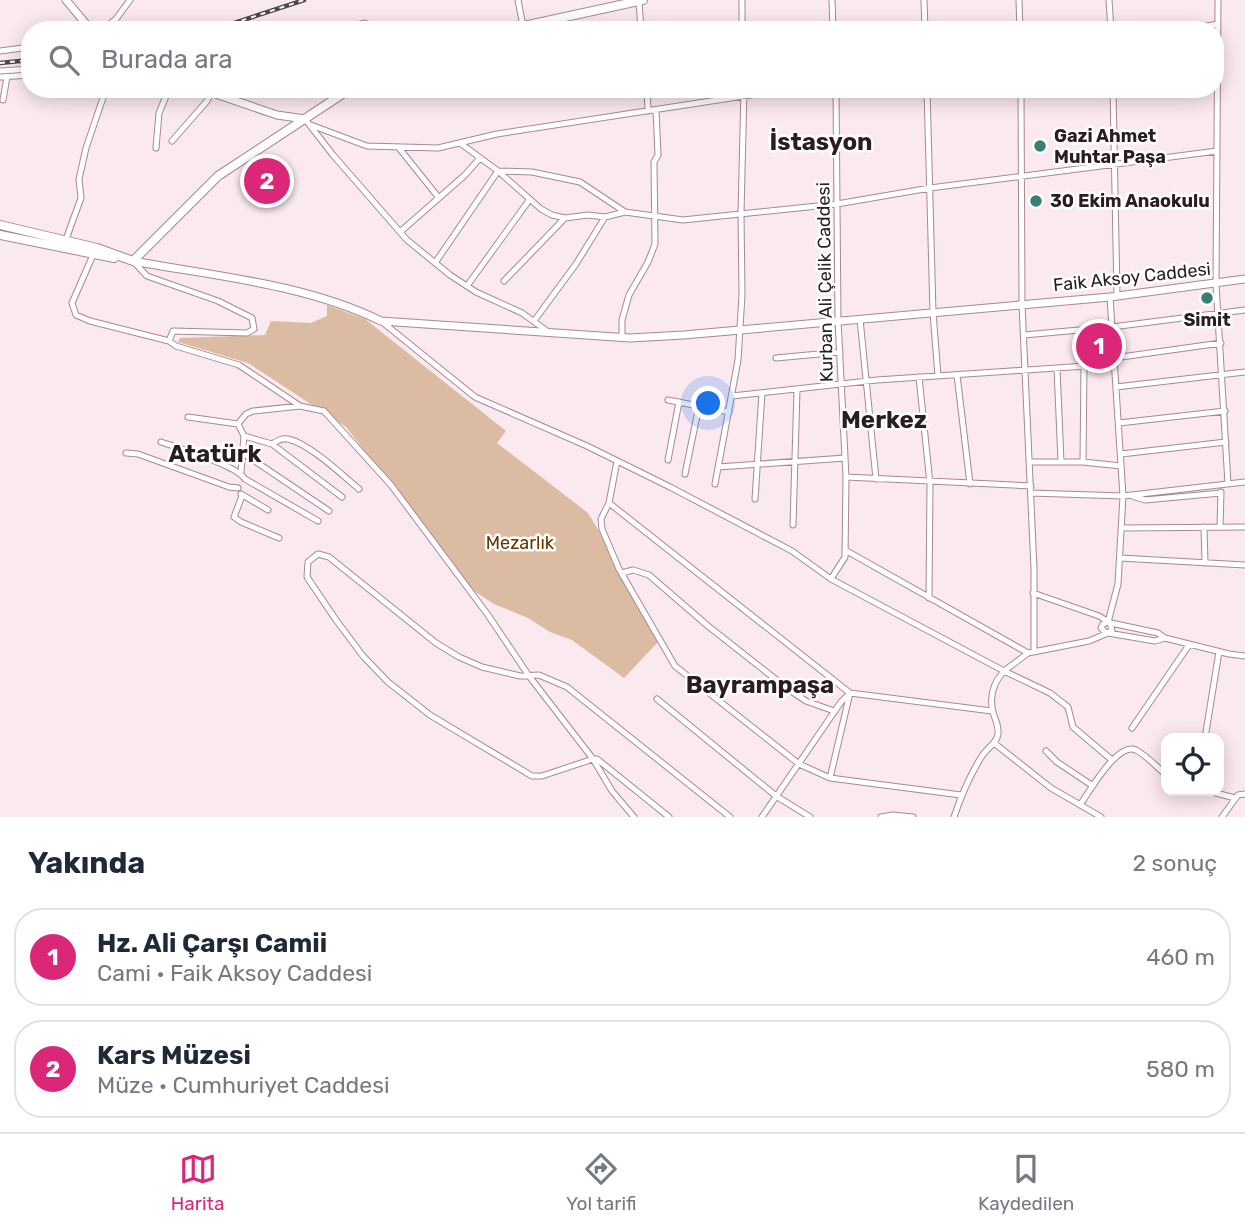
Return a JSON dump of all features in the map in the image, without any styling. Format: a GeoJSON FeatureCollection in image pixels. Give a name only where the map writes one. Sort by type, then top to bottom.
{"type":"FeatureCollection","features":[{"type":"Feature","properties":{"kind":"main road"},"geometry":{"type":"LineString","coordinates":[[66,0],[84,21]]}},
{"type":"Feature","properties":{"kind":"main road"},"geometry":{"type":"LineString","coordinates":[[546,21],[641,0]]}},
{"type":"Feature","properties":{"kind":"main road"},"geometry":{"type":"LineString","coordinates":[[230,98],[277,116],[308,122]]}},
{"type":"Feature","properties":{"kind":"main road"},"geometry":{"type":"LineString","coordinates":[[133,261],[218,176],[308,122],[339,98]]}},
{"type":"Feature","properties":{"kind":"main road"},"geometry":{"type":"LineString","coordinates":[[0,225],[97,248],[133,261]]}},
{"type":"Feature","properties":{"kind":"main road"},"geometry":{"type":"LineString","coordinates":[[0,234],[93,255],[298,293],[349,306],[381,321]]}},
{"type":"Feature","properties":{"kind":"main road","name":"Faik Aksoy Caddesi"},"geometry":{"type":"LineString","coordinates":[[381,321],[622,337],[740,331],[1114,296],[1245,279]]}},
{"type":"Feature","properties":{"kind":"street"},"geometry":{"type":"LineString","coordinates":[[113,21],[130,0]]}},
{"type":"Feature","properties":{"kind":"street"},"geometry":{"type":"LineString","coordinates":[[517,0],[522,21]]}},
{"type":"Feature","properties":{"kind":"street"},"geometry":{"type":"LineString","coordinates":[[641,0],[641,21]]}},
{"type":"Feature","properties":{"kind":"street"},"geometry":{"type":"LineString","coordinates":[[741,0],[742,21]]}},
{"type":"Feature","properties":{"kind":"street"},"geometry":{"type":"LineString","coordinates":[[832,0],[833,21]]}},
{"type":"Feature","properties":{"kind":"street"},"geometry":{"type":"LineString","coordinates":[[924,0],[925,21]]}},
{"type":"Feature","properties":{"kind":"street"},"geometry":{"type":"LineString","coordinates":[[1019,0],[1020,21]]}},
{"type":"Feature","properties":{"kind":"street"},"geometry":{"type":"LineString","coordinates":[[1109,0],[1110,21]]}},
{"type":"Feature","properties":{"kind":"street"},"geometry":{"type":"LineString","coordinates":[[1218,0],[1218,21]]}},
{"type":"Feature","properties":{"kind":"street"},"geometry":{"type":"LineString","coordinates":[[0,51],[21,48]]}},
{"type":"Feature","properties":{"kind":"street"},"geometry":{"type":"LineString","coordinates":[[0,71],[21,70]]}},
{"type":"Feature","properties":{"kind":"street"},"geometry":{"type":"LineString","coordinates":[[0,77],[21,76]]}},
{"type":"Feature","properties":{"kind":"street"},"geometry":{"type":"LineString","coordinates":[[3,100],[7,77]]}},
{"type":"Feature","properties":{"kind":"street"},"geometry":{"type":"LineString","coordinates":[[65,242],[81,198],[79,179],[103,98]]}},
{"type":"Feature","properties":{"kind":"street"},"geometry":{"type":"LineString","coordinates":[[156,148],[159,114],[165,98]]}},
{"type":"Feature","properties":{"kind":"street"},"geometry":{"type":"LineString","coordinates":[[172,141],[209,98]]}},
{"type":"Feature","properties":{"kind":"street"},"geometry":{"type":"LineString","coordinates":[[622,337],[622,320],[629,295],[653,248],[654,162],[658,155],[649,98]]}},
{"type":"Feature","properties":{"kind":"street"},"geometry":{"type":"LineString","coordinates":[[308,122],[367,146],[438,148],[497,134],[717,98]]}},
{"type":"Feature","properties":{"kind":"street"},"geometry":{"type":"LineString","coordinates":[[715,484],[732,396],[740,331],[744,98]]}},
{"type":"Feature","properties":{"kind":"street","name":"Kurban Ali Çelik Caddesi"},"geometry":{"type":"LineString","coordinates":[[836,98],[838,321],[846,477],[845,554]]}},
{"type":"Feature","properties":{"kind":"street"},"geometry":{"type":"LineString","coordinates":[[927,98],[933,313],[938,376]]}},
{"type":"Feature","properties":{"kind":"street"},"geometry":{"type":"LineString","coordinates":[[1021,98],[1023,304],[1033,593],[1031,653]]}},
{"type":"Feature","properties":{"kind":"street"},"geometry":{"type":"LineString","coordinates":[[1109,623],[1118,584],[1126,496],[1121,466],[1112,327],[1113,98]]}},
{"type":"Feature","properties":{"kind":"street"},"geometry":{"type":"LineString","coordinates":[[1217,98],[1216,284],[1226,442],[1220,527]]}},
{"type":"Feature","properties":{"kind":"street"},"geometry":{"type":"LineString","coordinates":[[308,122],[400,232],[435,263],[467,286],[522,313],[550,333]]}},
{"type":"Feature","properties":{"kind":"street"},"geometry":{"type":"LineString","coordinates":[[460,143],[552,215],[565,218],[588,215],[604,217],[625,212],[683,220],[837,204],[1022,175],[1217,151]]}},
{"type":"Feature","properties":{"kind":"street"},"geometry":{"type":"LineString","coordinates":[[399,148],[439,198]]}},
{"type":"Feature","properties":{"kind":"street"},"geometry":{"type":"LineString","coordinates":[[400,232],[480,158]]}},
{"type":"Feature","properties":{"kind":"street"},"geometry":{"type":"LineString","coordinates":[[498,171],[532,172],[580,181],[625,212]]}},
{"type":"Feature","properties":{"kind":"street"},"geometry":{"type":"LineString","coordinates":[[435,263],[498,171]]}},
{"type":"Feature","properties":{"kind":"street"},"geometry":{"type":"LineString","coordinates":[[467,286],[530,199]]}},
{"type":"Feature","properties":{"kind":"street"},"geometry":{"type":"LineString","coordinates":[[534,321],[576,264],[604,217]]}},
{"type":"Feature","properties":{"kind":"street"},"geometry":{"type":"LineString","coordinates":[[504,281],[565,218]]}},
{"type":"Feature","properties":{"kind":"street"},"geometry":{"type":"LineString","coordinates":[[93,255],[72,303],[76,315],[169,341],[176,346],[239,365],[300,406]]}},
{"type":"Feature","properties":{"kind":"street"},"geometry":{"type":"LineString","coordinates":[[133,261],[147,276],[218,301],[252,318],[254,329],[247,332],[173,331],[169,341]]}},
{"type":"Feature","properties":{"kind":"street"},"geometry":{"type":"LineString","coordinates":[[1024,335],[1245,310]]}},
{"type":"Feature","properties":{"kind":"street"},"geometry":{"type":"LineString","coordinates":[[860,319],[876,479]]}},
{"type":"Feature","properties":{"kind":"street"},"geometry":{"type":"LineString","coordinates":[[381,321],[475,397],[617,461],[792,551],[831,579],[1003,671],[1050,693],[1068,707],[1073,727],[1112,760]]}},
{"type":"Feature","properties":{"kind":"street"},"geometry":{"type":"LineString","coordinates":[[732,396],[919,377],[1084,366],[1221,343]]}},
{"type":"Feature","properties":{"kind":"street"},"geometry":{"type":"LineString","coordinates":[[776,358],[840,352]]}},
{"type":"Feature","properties":{"kind":"street"},"geometry":{"type":"LineString","coordinates":[[1083,462],[1084,366]]}},
{"type":"Feature","properties":{"kind":"street"},"geometry":{"type":"LineString","coordinates":[[1057,368],[1061,462]]}},
{"type":"Feature","properties":{"kind":"street"},"geometry":{"type":"LineString","coordinates":[[1116,387],[1245,372]]}},
{"type":"Feature","properties":{"kind":"street"},"geometry":{"type":"LineString","coordinates":[[957,375],[970,484]]}},
{"type":"Feature","properties":{"kind":"street"},"geometry":{"type":"LineString","coordinates":[[919,377],[929,482],[929,598]]}},
{"type":"Feature","properties":{"kind":"street"},"geometry":{"type":"LineString","coordinates":[[793,526],[797,390]]}},
{"type":"Feature","properties":{"kind":"street"},"geometry":{"type":"LineString","coordinates":[[755,499],[762,393]]}},
{"type":"Feature","properties":{"kind":"street"},"geometry":{"type":"LineString","coordinates":[[668,400],[729,412]]}},
{"type":"Feature","properties":{"kind":"street"},"geometry":{"type":"LineString","coordinates":[[668,460],[679,402]]}},
{"type":"Feature","properties":{"kind":"street"},"geometry":{"type":"LineString","coordinates":[[239,424],[246,414],[253,411],[300,406],[324,411],[391,485],[488,615],[529,676],[593,759],[612,791],[634,817]]}},
{"type":"Feature","properties":{"kind":"street"},"geometry":{"type":"LineString","coordinates":[[684,474],[699,406]]}},
{"type":"Feature","properties":{"kind":"street"},"geometry":{"type":"LineString","coordinates":[[1119,423],[1225,411]]}},
{"type":"Feature","properties":{"kind":"street"},"geometry":{"type":"LineString","coordinates":[[188,417],[239,424]]}},
{"type":"Feature","properties":{"kind":"street"},"geometry":{"type":"LineString","coordinates":[[239,424],[244,436],[241,472],[245,479],[318,521]]}},
{"type":"Feature","properties":{"kind":"street"},"geometry":{"type":"LineString","coordinates":[[244,436],[272,444],[342,497]]}},
{"type":"Feature","properties":{"kind":"street"},"geometry":{"type":"LineString","coordinates":[[272,444],[288,439],[307,448],[359,489]]}},
{"type":"Feature","properties":{"kind":"street"},"geometry":{"type":"LineString","coordinates":[[161,442],[241,472]]}},
{"type":"Feature","properties":{"kind":"street"},"geometry":{"type":"LineString","coordinates":[[1121,454],[1226,442]]}},
{"type":"Feature","properties":{"kind":"street"},"geometry":{"type":"LineString","coordinates":[[126,453],[138,454],[238,488]]}},
{"type":"Feature","properties":{"kind":"street"},"geometry":{"type":"LineString","coordinates":[[243,453],[329,511]]}},
{"type":"Feature","properties":{"kind":"street"},"geometry":{"type":"LineString","coordinates":[[718,467],[845,458]]}},
{"type":"Feature","properties":{"kind":"street"},"geometry":{"type":"LineString","coordinates":[[617,461],[609,503],[600,524],[622,573],[675,666],[799,764],[830,778],[961,795]]}},
{"type":"Feature","properties":{"kind":"street"},"geometry":{"type":"LineString","coordinates":[[1030,462],[1083,462],[1121,466]]}},
{"type":"Feature","properties":{"kind":"street"},"geometry":{"type":"LineString","coordinates":[[846,477],[1031,486]]}},
{"type":"Feature","properties":{"kind":"street"},"geometry":{"type":"LineString","coordinates":[[238,488],[245,479]]}},
{"type":"Feature","properties":{"kind":"street"},"geometry":{"type":"LineString","coordinates":[[1031,493],[1126,496],[1245,482]]}},
{"type":"Feature","properties":{"kind":"street"},"geometry":{"type":"LineString","coordinates":[[238,488],[242,496],[268,510]]}},
{"type":"Feature","properties":{"kind":"street"},"geometry":{"type":"LineString","coordinates":[[1126,496],[1145,500],[1221,493]]}},
{"type":"Feature","properties":{"kind":"street"},"geometry":{"type":"LineString","coordinates":[[242,496],[234,517],[279,538]]}},
{"type":"Feature","properties":{"kind":"street"},"geometry":{"type":"LineString","coordinates":[[609,503],[850,693],[992,711]]}},
{"type":"Feature","properties":{"kind":"street"},"geometry":{"type":"LineString","coordinates":[[1204,527],[1205,563]]}},
{"type":"Feature","properties":{"kind":"street"},"geometry":{"type":"LineString","coordinates":[[1122,528],[1245,527]]}},
{"type":"Feature","properties":{"kind":"street"},"geometry":{"type":"LineString","coordinates":[[669,817],[599,761],[593,759],[542,776],[531,776],[416,706],[369,662],[336,620],[307,577],[308,562],[318,554],[329,557],[436,643],[459,657],[482,667],[520,676],[539,676],[575,692],[730,817]]}},
{"type":"Feature","properties":{"kind":"street"},"geometry":{"type":"LineString","coordinates":[[831,579],[845,554],[1031,653]]}},
{"type":"Feature","properties":{"kind":"street"},"geometry":{"type":"LineString","coordinates":[[1120,558],[1245,565]]}},
{"type":"Feature","properties":{"kind":"street"},"geometry":{"type":"LineString","coordinates":[[622,573],[633,570],[649,575],[788,689],[806,701],[834,711]]}},
{"type":"Feature","properties":{"kind":"street"},"geometry":{"type":"LineString","coordinates":[[1033,593],[1099,616],[1109,623]]}},
{"type":"Feature","properties":{"kind":"street"},"geometry":{"type":"LineString","coordinates":[[1165,638],[1155,641],[1108,634],[1101,628],[1103,624],[1109,623],[1158,633],[1165,638],[1189,645],[1245,656]]}},
{"type":"Feature","properties":{"kind":"street"},"geometry":{"type":"LineString","coordinates":[[954,817],[961,795],[983,756],[994,743],[998,729],[992,711],[992,690],[1003,671],[1031,653],[1108,634]]}},
{"type":"Feature","properties":{"kind":"street"},"geometry":{"type":"LineString","coordinates":[[1132,728],[1189,645]]}},
{"type":"Feature","properties":{"kind":"street"},"geometry":{"type":"LineString","coordinates":[[1206,733],[1219,652]]}},
{"type":"Feature","properties":{"kind":"street"},"geometry":{"type":"LineString","coordinates":[[762,817],[834,711],[850,693]]}},
{"type":"Feature","properties":{"kind":"street"},"geometry":{"type":"LineString","coordinates":[[830,778],[850,693]]}},
{"type":"Feature","properties":{"kind":"street"},"geometry":{"type":"LineString","coordinates":[[657,699],[776,796],[810,817]]}},
{"type":"Feature","properties":{"kind":"street"},"geometry":{"type":"LineString","coordinates":[[994,743],[1051,788],[1101,817]]}},
{"type":"Feature","properties":{"kind":"street"},"geometry":{"type":"LineString","coordinates":[[1080,806],[1112,760],[1126,749],[1135,749],[1161,771]]}},
{"type":"Feature","properties":{"kind":"street"},"geometry":{"type":"LineString","coordinates":[[1046,751],[1057,762],[1093,786]]}},
{"type":"Feature","properties":{"kind":"street"},"geometry":{"type":"LineString","coordinates":[[1222,817],[1238,795],[1244,795]]}},
{"type":"Feature","properties":{"kind":"street"},"geometry":{"type":"LineString","coordinates":[[1224,796],[1235,799]]}},
{"type":"Feature","properties":{"kind":"street"},"geometry":{"type":"LineString","coordinates":[[881,817],[913,817]]}},
{"type":"Feature","properties":{"kind":"green space","name":"Mezarlık"},"geometry":{"type":"Polygon","coordinates":[[[327,305],[365,319],[506,431],[497,443],[588,513],[658,642],[624,678],[572,640],[494,604],[474,591],[346,427],[248,363],[178,342],[180,338],[265,335],[271,321],[311,323],[327,316],[327,305]]]}},
{"type":"Feature","properties":{"kind":"railway"},"geometry":{"type":"LineString","coordinates":[[240,21],[304,0]]}},
{"type":"Feature","properties":{"kind":"railway"},"geometry":{"type":"LineString","coordinates":[[0,63],[21,61]]}},
{"type":"Feature","properties":{"kind":"place","name":"Gazi Ahmet Muhtar Paşa"},"geometry":{"type":"Point","coordinates":[1040,146]}},
{"type":"Feature","properties":{"kind":"place","name":"Kars Müzesi̇"},"geometry":{"type":"Point","coordinates":[267,181]}},
{"type":"Feature","properties":{"kind":"place","name":"30 Ekim Anaokulu"},"geometry":{"type":"Point","coordinates":[1036,201]}},
{"type":"Feature","properties":{"kind":"place","name":"Simit"},"geometry":{"type":"Point","coordinates":[1207,298]}},
{"type":"Feature","properties":{"kind":"place","name":"Hz. Ali Çarşı Camii"},"geometry":{"type":"Point","coordinates":[1099,346]}},
{"type":"Feature","properties":{"kind":"district","name":"İstasyon"},"geometry":{"type":"Point","coordinates":[821,142]}},
{"type":"Feature","properties":{"kind":"district","name":"Merkez"},"geometry":{"type":"Point","coordinates":[884,420]}},
{"type":"Feature","properties":{"kind":"district","name":"Atatürk"},"geometry":{"type":"Point","coordinates":[215,454]}},
{"type":"Feature","properties":{"kind":"district","name":"Bayrampaşa"},"geometry":{"type":"Point","coordinates":[760,685]}}]}
